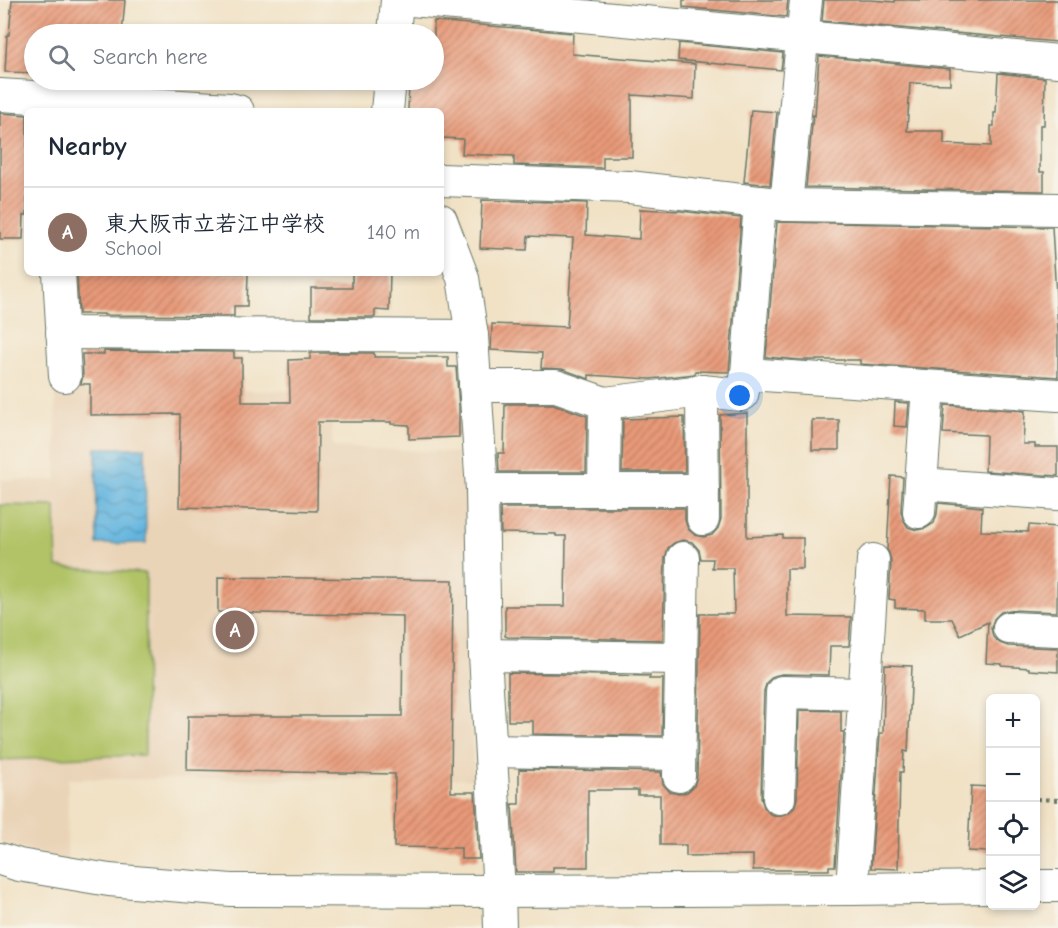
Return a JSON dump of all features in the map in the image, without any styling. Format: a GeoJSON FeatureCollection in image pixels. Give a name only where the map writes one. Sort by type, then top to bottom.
{"type":"FeatureCollection","features":[{"type":"Feature","properties":{"kind":"street"},"geometry":{"type":"LineString","coordinates":[[395,24],[398,0]]}},
{"type":"Feature","properties":{"kind":"street"},"geometry":{"type":"LineString","coordinates":[[412,0],[1058,61]]}},
{"type":"Feature","properties":{"kind":"street"},"geometry":{"type":"LineString","coordinates":[[475,386],[556,386],[605,403],[702,391],[742,395],[803,37],[806,0]]}},
{"type":"Feature","properties":{"kind":"street"},"geometry":{"type":"LineString","coordinates":[[387,108],[389,90]]}},
{"type":"Feature","properties":{"kind":"street"},"geometry":{"type":"LineString","coordinates":[[0,95],[53,105],[186,108]]}},
{"type":"Feature","properties":{"kind":"street"},"geometry":{"type":"LineString","coordinates":[[444,180],[629,187],[773,203],[1058,209]]}},
{"type":"Feature","properties":{"kind":"street"},"geometry":{"type":"LineString","coordinates":[[444,228],[463,278],[472,336],[482,490],[485,655],[500,928]]}},
{"type":"Feature","properties":{"kind":"street"},"geometry":{"type":"LineString","coordinates":[[59,276],[65,376]]}},
{"type":"Feature","properties":{"kind":"street"},"geometry":{"type":"LineString","coordinates":[[62,333],[472,336]]}},
{"type":"Feature","properties":{"kind":"street"},"geometry":{"type":"LineString","coordinates":[[747,374],[1058,395]]}},
{"type":"Feature","properties":{"kind":"street"},"geometry":{"type":"LineString","coordinates":[[928,387],[920,498],[1058,494]]}},
{"type":"Feature","properties":{"kind":"street"},"geometry":{"type":"LineString","coordinates":[[482,490],[604,490],[703,505],[702,391]]}},
{"type":"Feature","properties":{"kind":"street"},"geometry":{"type":"LineString","coordinates":[[604,490],[605,403]]}},
{"type":"Feature","properties":{"kind":"street"},"geometry":{"type":"LineString","coordinates":[[491,751],[679,765],[683,558]]}},
{"type":"Feature","properties":{"kind":"street"},"geometry":{"type":"LineString","coordinates":[[852,889],[873,560]]}},
{"type":"Feature","properties":{"kind":"street"},"geometry":{"type":"LineString","coordinates":[[1009,628],[1058,630]]}},
{"type":"Feature","properties":{"kind":"street"},"geometry":{"type":"LineString","coordinates":[[485,655],[680,658]]}},
{"type":"Feature","properties":{"kind":"street"},"geometry":{"type":"LineString","coordinates":[[780,798],[782,692],[864,694]]}},
{"type":"Feature","properties":{"kind":"street"},"geometry":{"type":"LineString","coordinates":[[0,859],[19,865],[109,880],[231,890],[499,891],[986,887]]}},
{"type":"Feature","properties":{"kind":"street"},"geometry":{"type":"LineString","coordinates":[[1040,886],[1058,886]]}},
{"type":"Feature","properties":{"kind":"path"},"geometry":{"type":"LineString","coordinates":[[1040,799],[1058,800]]}},
{"type":"Feature","properties":{"kind":"shaded area"},"geometry":{"type":"Polygon","coordinates":[[[55,390],[329,391],[333,447],[467,453],[473,779],[68,779],[67,861],[0,842],[0,480],[57,480],[55,390]]]}},
{"type":"Feature","properties":{"kind":"green space"},"geometry":{"type":"Polygon","coordinates":[[[0,505],[55,506],[57,567],[146,573],[145,755],[0,760],[0,505]]]}},
{"type":"Feature","properties":{"kind":"water"},"geometry":{"type":"Polygon","coordinates":[[[96,448],[145,448],[146,543],[97,544],[96,448]]]}},
{"type":"Feature","properties":{"kind":"building"},"geometry":{"type":"Polygon","coordinates":[[[12,0],[125,0],[123,24],[24,24],[24,73],[5,72],[7,35],[9,35],[12,0]]]}},
{"type":"Feature","properties":{"kind":"building"},"geometry":{"type":"Polygon","coordinates":[[[683,0],[788,0],[786,17],[683,7],[683,0]]]}},
{"type":"Feature","properties":{"kind":"building"},"geometry":{"type":"Polygon","coordinates":[[[824,0],[895,2],[895,0],[1058,0],[1057,42],[822,21],[824,0]]]}},
{"type":"Feature","properties":{"kind":"building"},"geometry":{"type":"Polygon","coordinates":[[[434,21],[573,33],[572,54],[695,64],[694,99],[632,95],[632,157],[603,157],[603,168],[514,165],[514,156],[462,154],[463,139],[444,138],[444,108],[408,108],[409,90],[444,90],[444,24],[434,24],[434,21]]]}},
{"type":"Feature","properties":{"kind":"building"},"geometry":{"type":"Polygon","coordinates":[[[679,43],[783,53],[781,70],[678,60],[679,43]]]}},
{"type":"Feature","properties":{"kind":"building"},"geometry":{"type":"Polygon","coordinates":[[[819,56],[950,69],[950,84],[910,83],[907,131],[944,131],[944,144],[991,146],[991,126],[994,126],[994,113],[996,113],[998,73],[1045,78],[1044,125],[1040,125],[1040,172],[1044,172],[1044,191],[806,187],[813,115],[815,116],[819,56]]]}},
{"type":"Feature","properties":{"kind":"building"},"geometry":{"type":"Polygon","coordinates":[[[751,110],[777,112],[770,185],[744,182],[751,110]]]}},
{"type":"Feature","properties":{"kind":"building"},"geometry":{"type":"Polygon","coordinates":[[[0,113],[24,115],[23,239],[0,239],[0,113]]]}},
{"type":"Feature","properties":{"kind":"building"},"geometry":{"type":"Polygon","coordinates":[[[482,200],[587,203],[586,235],[639,239],[640,209],[741,218],[729,372],[695,371],[695,374],[650,379],[589,375],[589,379],[562,369],[541,368],[542,353],[491,350],[492,324],[567,327],[573,238],[528,236],[527,250],[480,248],[482,200]]]}},
{"type":"Feature","properties":{"kind":"building"},"geometry":{"type":"Polygon","coordinates":[[[777,222],[1052,227],[1058,330],[1058,377],[860,364],[860,360],[800,360],[766,357],[777,222]]]}},
{"type":"Feature","properties":{"kind":"building"},"geometry":{"type":"Polygon","coordinates":[[[77,276],[248,276],[247,306],[234,306],[234,316],[79,314],[77,276]]]}},
{"type":"Feature","properties":{"kind":"building"},"geometry":{"type":"Polygon","coordinates":[[[352,276],[390,276],[389,311],[375,310],[375,317],[311,317],[311,288],[352,288],[352,276]]]}},
{"type":"Feature","properties":{"kind":"building"},"geometry":{"type":"Polygon","coordinates":[[[104,351],[234,352],[234,358],[242,358],[242,402],[290,402],[289,360],[310,359],[310,353],[374,353],[374,357],[448,357],[448,367],[456,367],[459,437],[409,439],[409,425],[391,424],[391,422],[318,422],[317,511],[179,507],[180,414],[90,415],[90,384],[81,384],[82,354],[104,354],[104,351]]]}},
{"type":"Feature","properties":{"kind":"building"},"geometry":{"type":"Polygon","coordinates":[[[895,402],[909,403],[907,427],[894,426],[895,402]]]}},
{"type":"Feature","properties":{"kind":"building"},"geometry":{"type":"Polygon","coordinates":[[[505,404],[553,404],[587,416],[586,472],[499,472],[498,453],[504,453],[505,404]]]}},
{"type":"Feature","properties":{"kind":"building"},"geometry":{"type":"Polygon","coordinates":[[[945,405],[1025,411],[1023,444],[1035,444],[1035,447],[1058,447],[1058,476],[985,471],[986,435],[943,433],[945,405]]]}},
{"type":"Feature","properties":{"kind":"building"},"geometry":{"type":"Polygon","coordinates":[[[747,413],[747,537],[783,535],[783,538],[803,538],[803,569],[787,569],[787,616],[851,617],[849,646],[830,646],[829,675],[782,674],[774,676],[767,682],[764,691],[761,798],[770,814],[778,816],[788,813],[794,808],[797,799],[799,710],[841,711],[841,732],[844,732],[835,866],[829,866],[829,870],[753,870],[753,855],[686,856],[686,845],[660,845],[660,795],[638,795],[638,790],[588,790],[588,867],[553,867],[553,872],[516,872],[512,804],[519,804],[519,769],[661,772],[663,784],[670,792],[679,794],[687,792],[694,786],[697,776],[700,614],[734,614],[733,568],[712,568],[713,559],[701,559],[699,550],[692,542],[683,540],[668,548],[665,558],[663,640],[508,637],[505,636],[505,606],[565,606],[566,536],[501,533],[500,508],[685,508],[688,529],[695,535],[704,537],[712,535],[721,519],[720,415],[747,413]]]}},
{"type":"Feature","properties":{"kind":"building"},"geometry":{"type":"Polygon","coordinates":[[[684,417],[685,472],[622,472],[623,419],[684,417]]]}},
{"type":"Feature","properties":{"kind":"building"},"geometry":{"type":"Polygon","coordinates":[[[812,420],[839,420],[839,450],[812,450],[812,420]]]}},
{"type":"Feature","properties":{"kind":"building"},"geometry":{"type":"Polygon","coordinates":[[[891,476],[903,477],[901,511],[903,519],[908,527],[917,530],[934,523],[938,503],[982,507],[981,531],[1028,532],[1029,525],[1058,527],[1057,612],[1010,610],[1001,612],[994,619],[991,628],[993,637],[1008,646],[1058,648],[1058,672],[986,663],[988,622],[960,635],[952,619],[925,619],[925,609],[895,608],[895,600],[889,599],[891,561],[887,550],[891,476]]]}},
{"type":"Feature","properties":{"kind":"building"},"geometry":{"type":"Polygon","coordinates":[[[218,577],[453,580],[451,792],[475,792],[479,859],[461,859],[461,848],[394,847],[395,774],[187,770],[188,716],[402,716],[403,616],[218,612],[218,577]]]}},
{"type":"Feature","properties":{"kind":"building"},"geometry":{"type":"Polygon","coordinates":[[[885,665],[912,666],[908,752],[904,751],[903,772],[900,772],[898,869],[871,868],[880,733],[883,733],[885,665]]]}},
{"type":"Feature","properties":{"kind":"building"},"geometry":{"type":"Polygon","coordinates":[[[508,673],[650,676],[649,679],[663,679],[662,736],[533,734],[533,721],[508,721],[508,673]]]}},
{"type":"Feature","properties":{"kind":"building"},"geometry":{"type":"Polygon","coordinates":[[[971,786],[986,787],[986,852],[968,851],[971,786]]]}},
{"type":"Feature","properties":{"kind":"place","name":"東大阪市立若江中学校"},"geometry":{"type":"Point","coordinates":[235,630]}}]}
